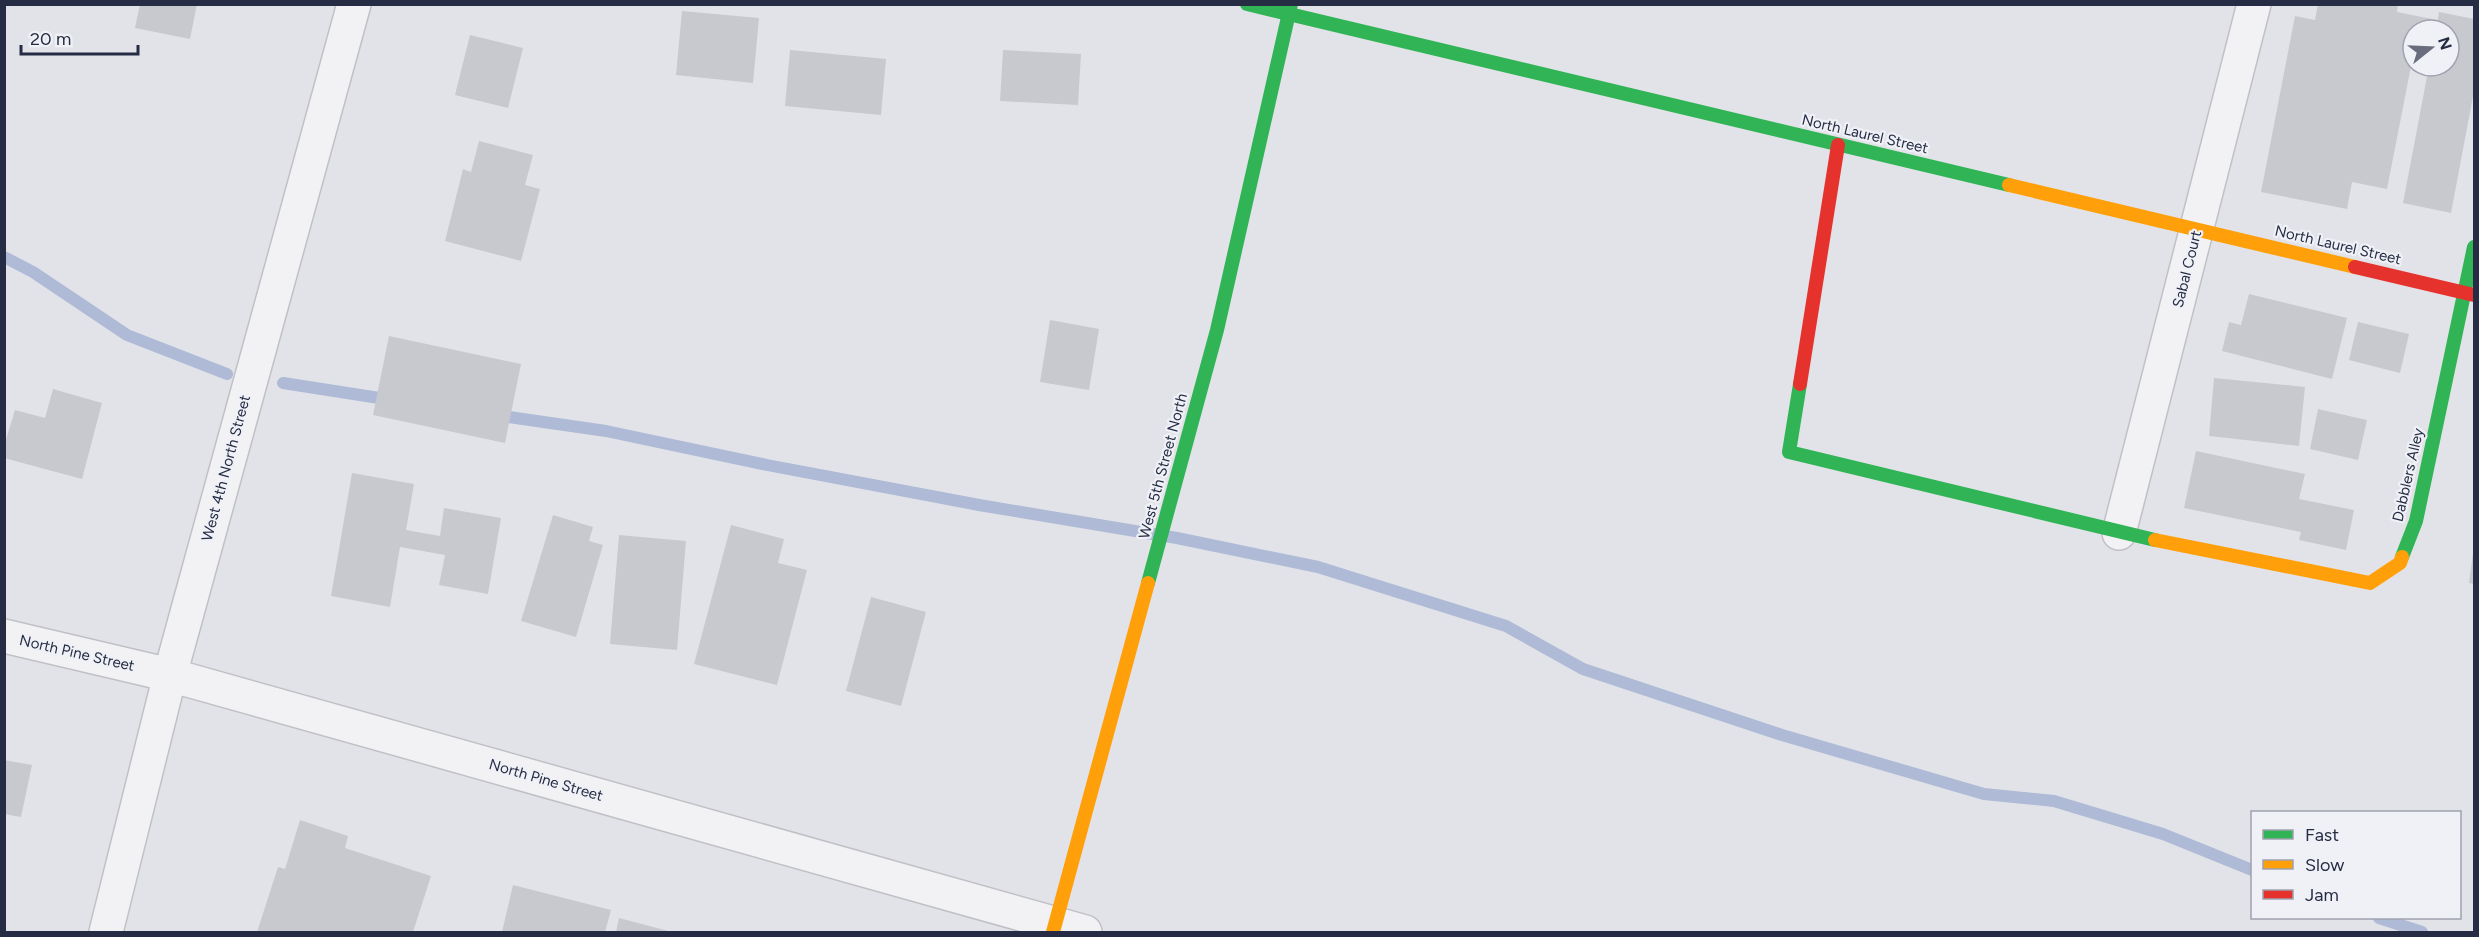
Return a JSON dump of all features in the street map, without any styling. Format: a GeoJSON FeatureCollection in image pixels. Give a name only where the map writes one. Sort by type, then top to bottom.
{"type":"FeatureCollection","features":[{"type":"Feature","properties":{"kind":"street","name":"West 4th North Street"},"geometry":{"type":"LineString","coordinates":[[106,933],[170,675],[354,4]]}},
{"type":"Feature","properties":{"kind":"street","name":"North Laurel Street"},"geometry":{"type":"LineString","coordinates":[[1247,4],[1289,10],[1838,145],[2469,293]]}},
{"type":"Feature","properties":{"kind":"street","name":"Sabal Court"},"geometry":{"type":"LineString","coordinates":[[2119,533],[2254,4]]}},
{"type":"Feature","properties":{"kind":"street","name":"West 5th Street North"},"geometry":{"type":"LineString","coordinates":[[1064,930],[1217,330],[1289,10]]}},
{"type":"Feature","properties":{"kind":"street","name":"Dabblers Alley"},"geometry":{"type":"LineString","coordinates":[[1838,145],[1789,452],[2119,533],[2370,584],[2400,563],[2416,521],[2469,293],[2475,247]]}},
{"type":"Feature","properties":{"kind":"street","name":"North Pine Street"},"geometry":{"type":"LineString","coordinates":[[4,636],[170,675],[1064,930]]}},
{"type":"Feature","properties":{"kind":"building"},"geometry":{"type":"Polygon","coordinates":[[[140,4],[197,4],[190,39],[135,28],[140,4]]]}},
{"type":"Feature","properties":{"kind":"building"},"geometry":{"type":"Polygon","coordinates":[[[2318,4],[2398,4],[2397,12],[2427,18],[2401,18],[2401,78],[2409,78],[2387,189],[2352,182],[2347,209],[2261,192],[2295,16],[2315,20],[2318,4]]]}},
{"type":"Feature","properties":{"kind":"building"},"geometry":{"type":"Polygon","coordinates":[[[682,11],[759,18],[753,83],[676,75],[682,11]]]}},
{"type":"Feature","properties":{"kind":"building"},"geometry":{"type":"Polygon","coordinates":[[[2439,12],[2474,19],[2474,91],[2451,213],[2403,203],[2427,78],[2461,78],[2461,18],[2438,18],[2439,12]]]}},
{"type":"Feature","properties":{"kind":"building"},"geometry":{"type":"Polygon","coordinates":[[[470,35],[523,48],[508,108],[455,95],[470,35]]]}},
{"type":"Feature","properties":{"kind":"building"},"geometry":{"type":"Polygon","coordinates":[[[790,50],[886,59],[881,115],[785,106],[790,50]]]}},
{"type":"Feature","properties":{"kind":"building"},"geometry":{"type":"Polygon","coordinates":[[[1003,50],[1081,54],[1078,105],[1000,101],[1003,50]]]}},
{"type":"Feature","properties":{"kind":"building"},"geometry":{"type":"Polygon","coordinates":[[[479,141],[533,155],[525,185],[540,189],[521,261],[445,241],[463,169],[471,172],[479,141]]]}},
{"type":"Feature","properties":{"kind":"building"},"geometry":{"type":"Polygon","coordinates":[[[2249,294],[2347,318],[2332,379],[2222,351],[2229,322],[2241,325],[2249,294]]]}},
{"type":"Feature","properties":{"kind":"building"},"geometry":{"type":"Polygon","coordinates":[[[1050,320],[1099,329],[1089,390],[1040,382],[1050,320]]]}},
{"type":"Feature","properties":{"kind":"building"},"geometry":{"type":"Polygon","coordinates":[[[2358,322],[2409,334],[2400,373],[2349,360],[2358,322]]]}},
{"type":"Feature","properties":{"kind":"building"},"geometry":{"type":"Polygon","coordinates":[[[389,336],[521,364],[505,443],[373,415],[389,336]]]}},
{"type":"Feature","properties":{"kind":"building"},"geometry":{"type":"Polygon","coordinates":[[[2214,378],[2305,387],[2299,446],[2209,436],[2214,378]]]}},
{"type":"Feature","properties":{"kind":"building"},"geometry":{"type":"Polygon","coordinates":[[[53,389],[102,403],[82,479],[4,458],[4,446],[15,410],[45,418],[53,389]]]}},
{"type":"Feature","properties":{"kind":"building"},"geometry":{"type":"Polygon","coordinates":[[[2318,409],[2367,420],[2358,460],[2310,449],[2318,409]]]}},
{"type":"Feature","properties":{"kind":"building"},"geometry":{"type":"Polygon","coordinates":[[[2196,451],[2305,474],[2299,499],[2354,510],[2346,550],[2299,540],[2301,532],[2184,508],[2196,451]]]}},
{"type":"Feature","properties":{"kind":"building"},"geometry":{"type":"Polygon","coordinates":[[[352,473],[414,484],[406,530],[440,536],[444,508],[501,518],[488,594],[439,585],[445,555],[400,547],[390,607],[331,596],[352,473]]]}},
{"type":"Feature","properties":{"kind":"building"},"geometry":{"type":"Polygon","coordinates":[[[553,515],[593,527],[589,541],[603,545],[576,637],[521,621],[553,515]]]}},
{"type":"Feature","properties":{"kind":"building"},"geometry":{"type":"Polygon","coordinates":[[[731,525],[784,539],[778,563],[807,570],[777,685],[694,664],[731,525]]]}},
{"type":"Feature","properties":{"kind":"building"},"geometry":{"type":"Polygon","coordinates":[[[619,535],[686,541],[677,650],[610,644],[619,535]]]}},
{"type":"Feature","properties":{"kind":"building"},"geometry":{"type":"Polygon","coordinates":[[[2474,553],[2474,584],[2469,583],[2474,553]]]}},
{"type":"Feature","properties":{"kind":"building"},"geometry":{"type":"Polygon","coordinates":[[[871,597],[926,612],[901,706],[846,691],[871,597]]]}},
{"type":"Feature","properties":{"kind":"building"},"geometry":{"type":"Polygon","coordinates":[[[4,760],[32,765],[21,817],[4,814],[4,760]]]}},
{"type":"Feature","properties":{"kind":"building"},"geometry":{"type":"Polygon","coordinates":[[[300,820],[348,836],[345,848],[431,876],[413,932],[257,932],[278,867],[285,869],[300,820]]]}},
{"type":"Feature","properties":{"kind":"building"},"geometry":{"type":"Polygon","coordinates":[[[513,885],[611,910],[605,932],[502,932],[513,885]]]}},
{"type":"Feature","properties":{"kind":"building"},"geometry":{"type":"Polygon","coordinates":[[[619,918],[672,932],[616,932],[619,918]]]}},
{"type":"Feature","properties":{"kind":"waterway"},"geometry":{"type":"LineString","coordinates":[[4,257],[33,272],[127,335],[227,374]]}},
{"type":"Feature","properties":{"kind":"waterway"},"geometry":{"type":"LineString","coordinates":[[283,383],[392,400]]}},
{"type":"Feature","properties":{"kind":"waterway"},"geometry":{"type":"LineString","coordinates":[[495,415],[606,431],[767,465],[979,505],[1177,538],[1318,567],[1506,626],[1583,669],[1782,735],[1984,794],[2054,801],[2163,834],[2251,870]]}},
{"type":"Feature","properties":{"kind":"waterway"},"geometry":{"type":"LineString","coordinates":[[2382,919],[2422,932]]}},
{"type":"Feature","properties":{"kind":"traffic: fast"},"geometry":{"type":"LineString","coordinates":[[1247,4],[2009,185]]}},
{"type":"Feature","properties":{"kind":"traffic: fast"},"geometry":{"type":"LineString","coordinates":[[1148,583],[1217,330],[1291,4]]}},
{"type":"Feature","properties":{"kind":"traffic: fast"},"geometry":{"type":"LineString","coordinates":[[2402,557],[2416,521],[2474,247]]}},
{"type":"Feature","properties":{"kind":"traffic: fast"},"geometry":{"type":"LineString","coordinates":[[1800,384],[1789,452],[2155,540]]}},
{"type":"Feature","properties":{"kind":"traffic: slow"},"geometry":{"type":"LineString","coordinates":[[2009,185],[2355,267]]}},
{"type":"Feature","properties":{"kind":"traffic: slow"},"geometry":{"type":"LineString","coordinates":[[2155,540],[2370,583],[2400,563],[2402,557]]}},
{"type":"Feature","properties":{"kind":"traffic: slow"},"geometry":{"type":"LineString","coordinates":[[1053,932],[1148,583]]}},
{"type":"Feature","properties":{"kind":"traffic: jam"},"geometry":{"type":"LineString","coordinates":[[1800,384],[1838,145]]}},
{"type":"Feature","properties":{"kind":"traffic: jam"},"geometry":{"type":"LineString","coordinates":[[2355,267],[2474,295]]}}]}
